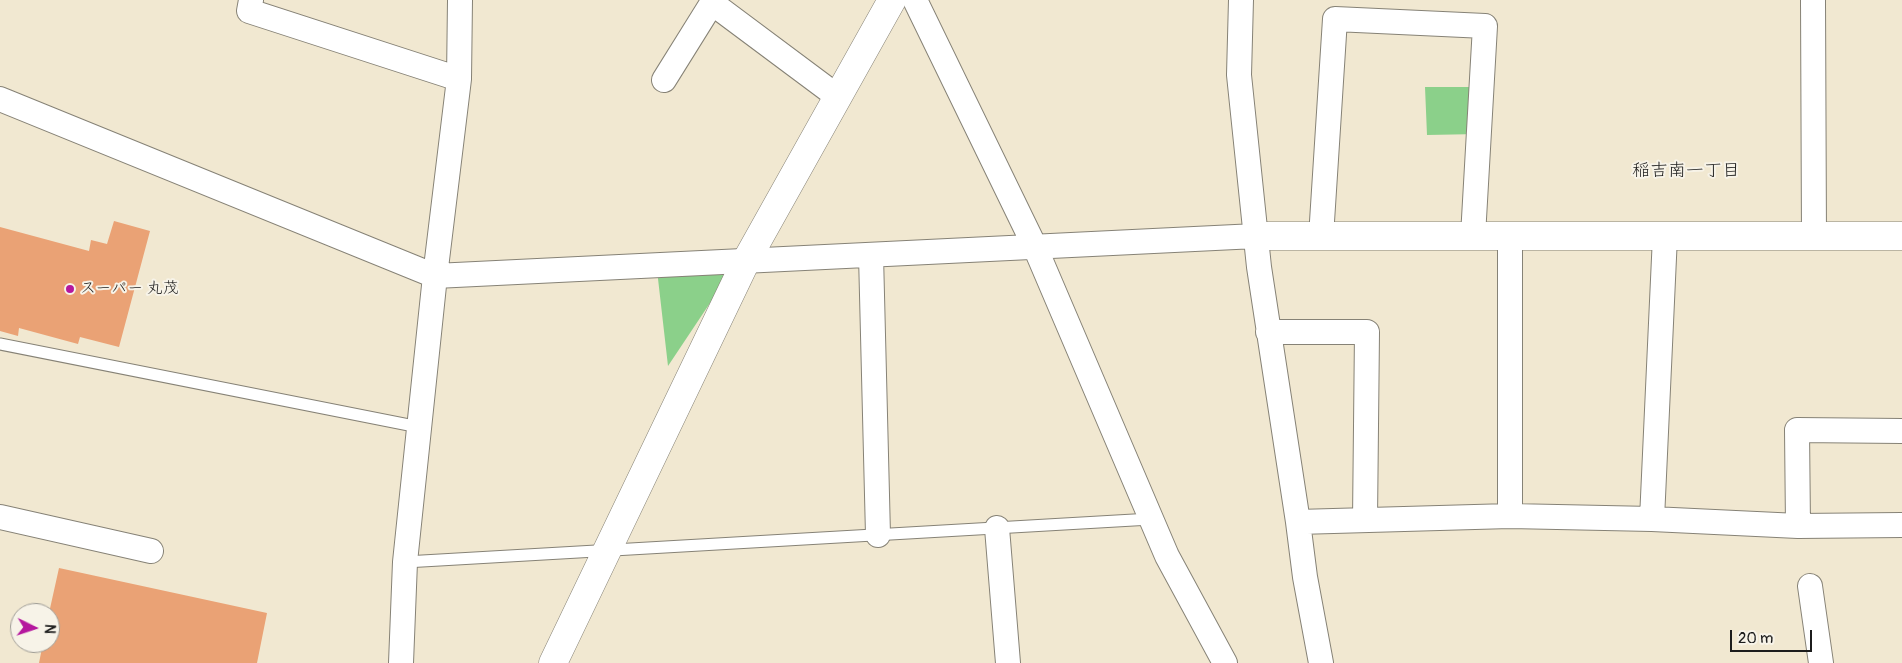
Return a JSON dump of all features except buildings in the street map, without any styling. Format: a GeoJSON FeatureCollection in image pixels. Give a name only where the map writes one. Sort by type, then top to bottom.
{"type":"FeatureCollection","features":[{"type":"Feature","properties":{"kind":"street"},"geometry":{"type":"LineString","coordinates":[[251,0],[249,11],[459,80]]}},
{"type":"Feature","properties":{"kind":"street"},"geometry":{"type":"LineString","coordinates":[[401,663],[405,562],[435,276],[459,80],[460,0]]}},
{"type":"Feature","properties":{"kind":"street"},"geometry":{"type":"LineString","coordinates":[[553,663],[746,261],[892,0]]}},
{"type":"Feature","properties":{"kind":"street"},"geometry":{"type":"LineString","coordinates":[[915,0],[1036,247],[1167,556],[1225,663]]}},
{"type":"Feature","properties":{"kind":"street"},"geometry":{"type":"LineString","coordinates":[[1241,0],[1239,75],[1256,236],[1268,332],[1305,578],[1321,663]]}},
{"type":"Feature","properties":{"kind":"street"},"geometry":{"type":"LineString","coordinates":[[1813,0],[1814,236]]}},
{"type":"Feature","properties":{"kind":"street"},"geometry":{"type":"LineString","coordinates":[[664,80],[712,2],[838,97]]}},
{"type":"Feature","properties":{"kind":"street"},"geometry":{"type":"LineString","coordinates":[[1321,236],[1335,19],[1485,26],[1473,236]]}},
{"type":"Feature","properties":{"kind":"street"},"geometry":{"type":"LineString","coordinates":[[0,99],[435,276],[1256,236],[1902,236]]}},
{"type":"Feature","properties":{"kind":"street"},"geometry":{"type":"LineString","coordinates":[[1510,236],[1510,516]]}},
{"type":"Feature","properties":{"kind":"street"},"geometry":{"type":"LineString","coordinates":[[1652,519],[1665,236]]}},
{"type":"Feature","properties":{"kind":"street"},"geometry":{"type":"LineString","coordinates":[[871,255],[878,535]]}},
{"type":"Feature","properties":{"kind":"street"},"geometry":{"type":"LineString","coordinates":[[1268,332],[1367,332],[1365,520]]}},
{"type":"Feature","properties":{"kind":"street"},"geometry":{"type":"LineString","coordinates":[[1798,526],[1797,430],[1902,431]]}},
{"type":"Feature","properties":{"kind":"street"},"geometry":{"type":"LineString","coordinates":[[1298,522],[1510,516],[1652,519],[1798,526],[1902,525]]}},
{"type":"Feature","properties":{"kind":"street"},"geometry":{"type":"LineString","coordinates":[[0,517],[151,551]]}},
{"type":"Feature","properties":{"kind":"street"},"geometry":{"type":"LineString","coordinates":[[997,528],[1008,663]]}},
{"type":"Feature","properties":{"kind":"street"},"geometry":{"type":"LineString","coordinates":[[1810,586],[1821,663]]}},
{"type":"Feature","properties":{"kind":"lane"},"geometry":{"type":"LineString","coordinates":[[0,344],[419,427]]}},
{"type":"Feature","properties":{"kind":"lane"},"geometry":{"type":"LineString","coordinates":[[405,562],[1151,519]]}},
{"type":"Feature","properties":{"kind":"green space"},"geometry":{"type":"Polygon","coordinates":[[[1425,87],[1480,87],[1479,134],[1427,135],[1425,87]]]}},
{"type":"Feature","properties":{"kind":"green space"},"geometry":{"type":"Polygon","coordinates":[[[736,264],[668,366],[657,270],[736,264]]]}},
{"type":"Feature","properties":{"kind":"place","name":"スーパー 丸茂"},"geometry":{"type":"Point","coordinates":[70,289]}},
{"type":"Feature","properties":{"kind":"district","name":"稲吉南一丁目"},"geometry":{"type":"Point","coordinates":[1686,171]}}]}
